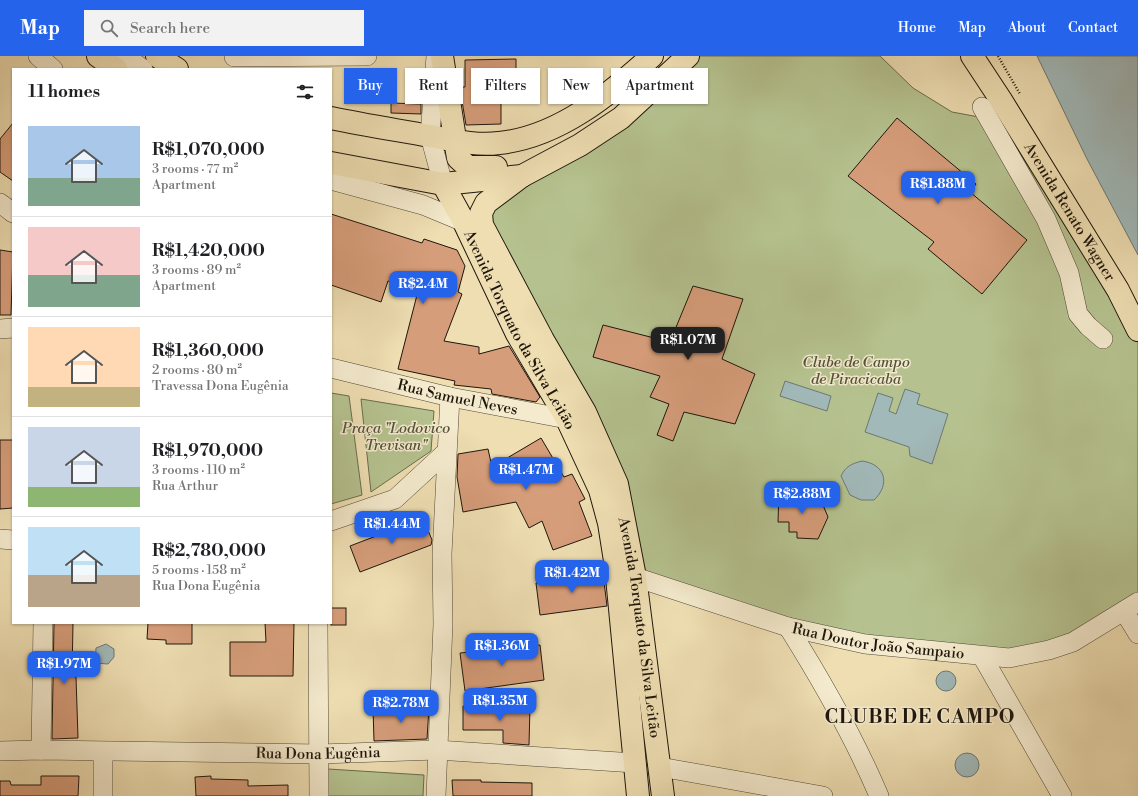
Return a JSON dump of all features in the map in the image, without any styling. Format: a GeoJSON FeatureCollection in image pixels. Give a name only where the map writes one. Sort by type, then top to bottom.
{"type":"FeatureCollection","features":[{"type":"Feature","properties":{"kind":"main road"},"geometry":{"type":"LineString","coordinates":[[98,56],[115,68]]}},
{"type":"Feature","properties":{"kind":"main road"},"geometry":{"type":"LineString","coordinates":[[157,56],[175,68]]}},
{"type":"Feature","properties":{"kind":"main road"},"geometry":{"type":"LineString","coordinates":[[442,56],[452,110],[454,141],[458,158],[468,167],[513,166],[556,158]]}},
{"type":"Feature","properties":{"kind":"main road"},"geometry":{"type":"LineString","coordinates":[[332,118],[454,141],[498,144],[528,137],[550,129],[603,98],[652,56]]}},
{"type":"Feature","properties":{"kind":"main road"},"geometry":{"type":"LineString","coordinates":[[332,168],[442,184],[522,176],[580,145],[620,118],[688,56]]}},
{"type":"Feature","properties":{"kind":"main road","name":"Avenida Renato Wagner"},"geometry":{"type":"LineString","coordinates":[[972,56],[992,102],[1118,290],[1138,330]]}},
{"type":"Feature","properties":{"kind":"main road","name":"Avenida Renato Wagner"},"geometry":{"type":"LineString","coordinates":[[983,56],[992,102]]}},
{"type":"Feature","properties":{"kind":"main road","name":"Avenida Torquato da Silva Leitão"},"geometry":{"type":"LineString","coordinates":[[522,176],[486,203],[481,212],[482,225],[543,340],[576,416],[600,490],[609,523],[616,567],[638,796]]}},
{"type":"Feature","properties":{"kind":"main road","name":"Avenida Torquato da Silva Leitão"},"geometry":{"type":"LineString","coordinates":[[442,184],[464,222],[517,334],[576,416],[617,484],[635,577],[663,796]]}},
{"type":"Feature","properties":{"kind":"main road"},"geometry":{"type":"LineString","coordinates":[[635,764],[657,781],[663,796]]}},
{"type":"Feature","properties":{"kind":"street"},"geometry":{"type":"LineString","coordinates":[[38,56],[52,68]]}},
{"type":"Feature","properties":{"kind":"street"},"geometry":{"type":"LineString","coordinates":[[125,56],[142,68]]}},
{"type":"Feature","properties":{"kind":"street"},"geometry":{"type":"LineString","coordinates":[[230,61],[367,56]]}},
{"type":"Feature","properties":{"kind":"street","name":"Avenida Torquato da Silva Leitão"},"geometry":{"type":"LineString","coordinates":[[436,56],[430,136],[442,184]]}},
{"type":"Feature","properties":{"kind":"street"},"geometry":{"type":"LineString","coordinates":[[992,102],[1069,273],[1078,314],[1088,326],[1103,339]]}},
{"type":"Feature","properties":{"kind":"street"},"geometry":{"type":"LineString","coordinates":[[332,168],[464,222]]}},
{"type":"Feature","properties":{"kind":"street"},"geometry":{"type":"LineString","coordinates":[[0,203],[12,212]]}},
{"type":"Feature","properties":{"kind":"street"},"geometry":{"type":"LineString","coordinates":[[0,329],[12,328]]}},
{"type":"Feature","properties":{"kind":"street","name":"Rua Samuel Neves"},"geometry":{"type":"LineString","coordinates":[[332,368],[450,397],[576,416]]}},
{"type":"Feature","properties":{"kind":"street"},"geometry":{"type":"LineString","coordinates":[[436,796],[443,624],[442,554],[450,397]]}},
{"type":"Feature","properties":{"kind":"street"},"geometry":{"type":"LineString","coordinates":[[332,521],[395,499],[446,452]]}},
{"type":"Feature","properties":{"kind":"street"},"geometry":{"type":"LineString","coordinates":[[0,539],[12,540]]}},
{"type":"Feature","properties":{"kind":"street","name":"Rua Doutor João Sampaio"},"geometry":{"type":"LineString","coordinates":[[616,567],[635,577],[788,627],[864,644],[982,656],[1009,658],[1049,650],[1073,642],[1131,607]]}},
{"type":"Feature","properties":{"kind":"street"},"geometry":{"type":"LineString","coordinates":[[1131,607],[1138,634]]}},
{"type":"Feature","properties":{"kind":"street"},"geometry":{"type":"LineString","coordinates":[[41,750],[43,624]]}},
{"type":"Feature","properties":{"kind":"street"},"geometry":{"type":"LineString","coordinates":[[318,624],[320,754],[319,796]]}},
{"type":"Feature","properties":{"kind":"street"},"geometry":{"type":"LineString","coordinates":[[788,627],[817,674],[854,742],[879,796]]}},
{"type":"Feature","properties":{"kind":"street"},"geometry":{"type":"LineString","coordinates":[[982,656],[1062,796]]}},
{"type":"Feature","properties":{"kind":"street","name":"Rua Dona Eugênia"},"geometry":{"type":"LineString","coordinates":[[0,751],[41,750],[320,754],[437,750],[635,764]]}},
{"type":"Feature","properties":{"kind":"street"},"geometry":{"type":"LineString","coordinates":[[103,752],[103,796]]}},
{"type":"Feature","properties":{"kind":"street"},"geometry":{"type":"LineString","coordinates":[[660,767],[823,796]]}},
{"type":"Feature","properties":{"kind":"green space","name":"Clube de Campo de Piracicaba"},"geometry":{"type":"Polygon","coordinates":[[[688,56],[880,56],[913,88],[952,112],[979,117],[1001,100],[1138,330],[1138,602],[1124,611],[1009,658],[865,644],[635,577],[482,225],[486,203],[580,145],[630,104],[708,104],[708,68],[673,68],[688,56]]]}},
{"type":"Feature","properties":{"kind":"green space"},"geometry":{"type":"Polygon","coordinates":[[[332,393],[349,396],[362,495],[332,504],[332,393]]]}},
{"type":"Feature","properties":{"kind":"green space","name":"Praça \"Lodovico Trevisan\""},"geometry":{"type":"Polygon","coordinates":[[[361,399],[434,411],[431,451],[371,492],[361,399]]]}},
{"type":"Feature","properties":{"kind":"green space"},"geometry":{"type":"Polygon","coordinates":[[[328,769],[424,775],[423,796],[325,796],[328,769]]]}},
{"type":"Feature","properties":{"kind":"water"},"geometry":{"type":"Polygon","coordinates":[[[1037,56],[1138,56],[1138,255],[1087,159],[1037,56]]]}},
{"type":"Feature","properties":{"kind":"water"},"geometry":{"type":"Polygon","coordinates":[[[785,381],[831,396],[827,411],[780,396],[785,381]]]}},
{"type":"Feature","properties":{"kind":"water"},"geometry":{"type":"Polygon","coordinates":[[[905,389],[920,394],[917,404],[948,414],[932,464],[910,456],[909,447],[865,432],[878,393],[893,398],[889,411],[896,414],[905,389]]]}},
{"type":"Feature","properties":{"kind":"water"},"geometry":{"type":"Polygon","coordinates":[[[862,461],[876,466],[883,476],[883,488],[874,500],[861,500],[850,495],[841,476],[849,466],[862,461]]]}},
{"type":"Feature","properties":{"kind":"water"},"geometry":{"type":"Polygon","coordinates":[[[106,644],[114,649],[114,657],[108,664],[95,663],[96,648],[106,644]]]}},
{"type":"Feature","properties":{"kind":"water"},"geometry":{"type":"Polygon","coordinates":[[[946,671],[953,674],[956,681],[953,688],[946,691],[939,688],[936,681],[939,674],[946,671]]]}},
{"type":"Feature","properties":{"kind":"water"},"geometry":{"type":"Polygon","coordinates":[[[967,753],[975,757],[979,765],[975,773],[967,777],[959,773],[955,765],[959,757],[967,753]]]}},
{"type":"Feature","properties":{"kind":"building"},"geometry":{"type":"Polygon","coordinates":[[[516,59],[516,68],[471,68],[471,104],[501,104],[501,124],[466,125],[462,104],[463,87],[465,87],[465,60],[516,59]]]}},
{"type":"Feature","properties":{"kind":"building"},"geometry":{"type":"Polygon","coordinates":[[[391,104],[421,104],[421,114],[391,113],[391,104]]]}},
{"type":"Feature","properties":{"kind":"building"},"geometry":{"type":"Polygon","coordinates":[[[897,118],[976,184],[970,192],[1027,240],[982,294],[928,249],[934,242],[848,176],[897,118]]]}},
{"type":"Feature","properties":{"kind":"building"},"geometry":{"type":"Polygon","coordinates":[[[12,124],[12,180],[0,172],[0,139],[12,124]]]}},
{"type":"Feature","properties":{"kind":"building"},"geometry":{"type":"Polygon","coordinates":[[[332,214],[422,243],[424,239],[457,250],[465,266],[458,292],[462,294],[444,341],[479,347],[479,354],[509,346],[540,397],[536,402],[492,394],[491,389],[454,385],[455,381],[398,369],[418,291],[388,281],[381,302],[332,285],[332,214]]]}},
{"type":"Feature","properties":{"kind":"building"},"geometry":{"type":"Polygon","coordinates":[[[0,250],[12,252],[12,284],[11,315],[0,315],[0,250]]]}},
{"type":"Feature","properties":{"kind":"building"},"geometry":{"type":"Polygon","coordinates":[[[693,286],[743,299],[722,359],[755,374],[735,424],[684,412],[673,441],[657,435],[669,404],[650,397],[660,376],[593,357],[603,325],[670,342],[693,286]]]}},
{"type":"Feature","properties":{"kind":"building"},"geometry":{"type":"Polygon","coordinates":[[[541,438],[564,477],[572,474],[585,499],[579,502],[592,536],[553,550],[542,521],[529,528],[516,502],[463,512],[457,477],[458,454],[488,449],[492,467],[541,438]]]}},
{"type":"Feature","properties":{"kind":"building"},"geometry":{"type":"Polygon","coordinates":[[[0,440],[12,440],[12,508],[0,509],[0,440]]]}},
{"type":"Feature","properties":{"kind":"building"},"geometry":{"type":"Polygon","coordinates":[[[779,492],[798,492],[800,497],[820,498],[828,517],[818,539],[797,538],[797,532],[789,532],[789,522],[778,522],[779,492]]]}},
{"type":"Feature","properties":{"kind":"building"},"geometry":{"type":"Polygon","coordinates":[[[423,518],[432,540],[431,545],[360,572],[350,546],[423,518]]]}},
{"type":"Feature","properties":{"kind":"building"},"geometry":{"type":"Polygon","coordinates":[[[603,574],[607,606],[540,615],[536,583],[603,574]]]}},
{"type":"Feature","properties":{"kind":"building"},"geometry":{"type":"Polygon","coordinates":[[[332,608],[346,608],[346,625],[331,625],[332,608]]]}},
{"type":"Feature","properties":{"kind":"building"},"geometry":{"type":"Polygon","coordinates":[[[54,624],[73,624],[72,676],[76,677],[78,738],[52,739],[54,624]]]}},
{"type":"Feature","properties":{"kind":"building"},"geometry":{"type":"Polygon","coordinates":[[[148,624],[192,624],[192,644],[166,644],[166,640],[147,639],[148,624]]]}},
{"type":"Feature","properties":{"kind":"building"},"geometry":{"type":"Polygon","coordinates":[[[265,624],[294,624],[293,676],[230,676],[230,642],[266,642],[265,624]]]}},
{"type":"Feature","properties":{"kind":"building"},"geometry":{"type":"Polygon","coordinates":[[[540,645],[544,680],[465,691],[460,653],[540,645]]]}},
{"type":"Feature","properties":{"kind":"building"},"geometry":{"type":"Polygon","coordinates":[[[463,706],[530,706],[529,745],[503,743],[503,730],[463,730],[463,706]]]}},
{"type":"Feature","properties":{"kind":"building"},"geometry":{"type":"Polygon","coordinates":[[[429,707],[427,739],[374,741],[373,708],[429,707]]]}},
{"type":"Feature","properties":{"kind":"building"},"geometry":{"type":"Polygon","coordinates":[[[41,776],[79,776],[78,796],[0,796],[0,781],[10,781],[11,785],[41,785],[41,776]]]}},
{"type":"Feature","properties":{"kind":"building"},"geometry":{"type":"Polygon","coordinates":[[[211,776],[211,779],[248,780],[248,786],[288,785],[288,796],[196,796],[195,777],[211,776]]]}},
{"type":"Feature","properties":{"kind":"building"},"geometry":{"type":"Polygon","coordinates":[[[452,780],[532,783],[532,796],[453,796],[452,780]]]}},
{"type":"Feature","properties":{"kind":"district","name":"CLUBE DE CAMPO"},"geometry":{"type":"Point","coordinates":[920,716]}}]}
